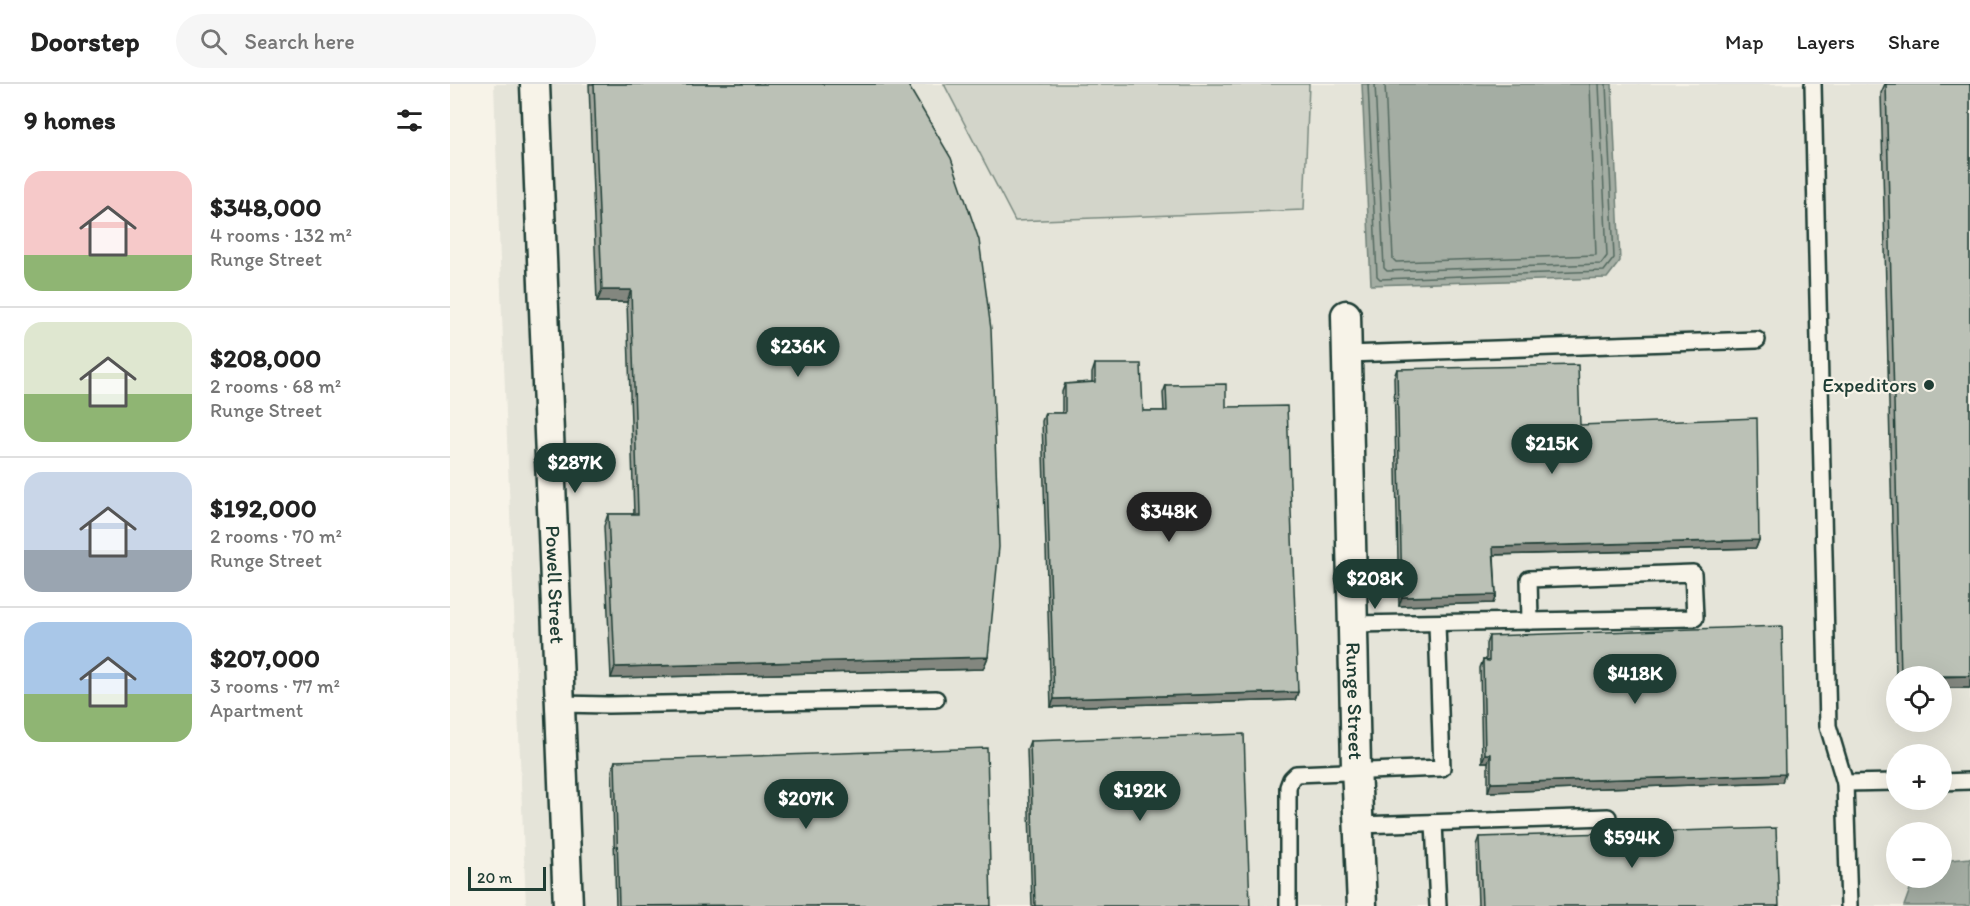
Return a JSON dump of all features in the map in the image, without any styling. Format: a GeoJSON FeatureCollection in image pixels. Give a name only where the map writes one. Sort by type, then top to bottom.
{"type":"FeatureCollection","features":[{"type":"Feature","properties":{"kind":"street","name":"Powell Street"},"geometry":{"type":"LineString","coordinates":[[535,84],[568,906]]}},
{"type":"Feature","properties":{"kind":"street","name":"Runge Street"},"geometry":{"type":"LineString","coordinates":[[1346,315],[1356,772],[1362,906]]}},
{"type":"Feature","properties":{"kind":"lane"},"geometry":{"type":"LineString","coordinates":[[1813,84],[1828,726],[1845,783],[1849,906]]}},
{"type":"Feature","properties":{"kind":"lane"},"geometry":{"type":"LineString","coordinates":[[1347,354],[1757,340]]}},
{"type":"Feature","properties":{"kind":"lane"},"geometry":{"type":"LineString","coordinates":[[1352,624],[1437,624],[1695,618],[1693,573],[1529,579],[1530,621]]}},
{"type":"Feature","properties":{"kind":"lane"},"geometry":{"type":"LineString","coordinates":[[1288,906],[1288,787],[1296,774],[1442,768],[1437,624]]}},
{"type":"Feature","properties":{"kind":"lane"},"geometry":{"type":"LineString","coordinates":[[560,704],[936,699]]}},
{"type":"Feature","properties":{"kind":"lane"},"geometry":{"type":"LineString","coordinates":[[1952,782],[1970,781]]}},
{"type":"Feature","properties":{"kind":"lane"},"geometry":{"type":"LineString","coordinates":[[1845,783],[1886,782]]}},
{"type":"Feature","properties":{"kind":"lane"},"geometry":{"type":"LineString","coordinates":[[1358,825],[1608,817]]}},
{"type":"Feature","properties":{"kind":"lane"},"geometry":{"type":"LineString","coordinates":[[1434,822],[1438,906]]}},
{"type":"Feature","properties":{"kind":"shaded area"},"geometry":{"type":"Polygon","coordinates":[[[494,84],[1970,84],[1970,906],[526,906],[494,84]]]}},
{"type":"Feature","properties":{"kind":"shaded area"},"geometry":{"type":"Polygon","coordinates":[[[944,84],[1309,84],[1304,210],[1015,221],[944,84]]]}},
{"type":"Feature","properties":{"kind":"water"},"geometry":{"type":"Polygon","coordinates":[[[1362,84],[1612,84],[1620,261],[1607,278],[1371,285],[1362,84]]]}},
{"type":"Feature","properties":{"kind":"water"},"geometry":{"type":"Polygon","coordinates":[[[1970,858],[1970,906],[1904,906],[1910,888],[1952,888],[1952,860],[1970,858]]]}},
{"type":"Feature","properties":{"kind":"building"},"geometry":{"type":"Polygon","coordinates":[[[594,84],[908,85],[951,158],[979,240],[991,329],[999,547],[988,657],[615,667],[608,514],[638,514],[631,290],[602,290],[594,84]]]}},
{"type":"Feature","properties":{"kind":"building","name":"Expeditors"},"geometry":{"type":"Polygon","coordinates":[[[1886,84],[1970,84],[1970,676],[1952,676],[1952,666],[1901,666],[1886,84]]]}},
{"type":"Feature","properties":{"kind":"building"},"geometry":{"type":"Polygon","coordinates":[[[1095,364],[1141,364],[1143,411],[1167,411],[1166,385],[1226,384],[1226,407],[1287,406],[1298,692],[1054,699],[1045,413],[1065,413],[1065,384],[1095,382],[1095,364]]]}},
{"type":"Feature","properties":{"kind":"building"},"geometry":{"type":"Polygon","coordinates":[[[1578,365],[1580,425],[1757,418],[1759,540],[1493,547],[1496,595],[1402,597],[1397,369],[1578,365]]]}},
{"type":"Feature","properties":{"kind":"building"},"geometry":{"type":"Polygon","coordinates":[[[1782,626],[1785,774],[1491,783],[1491,754],[1485,754],[1483,660],[1489,661],[1489,636],[1782,626]]]}},
{"type":"Feature","properties":{"kind":"building"},"geometry":{"type":"Polygon","coordinates":[[[1244,734],[1250,906],[1035,906],[1030,741],[1244,734]]]}},
{"type":"Feature","properties":{"kind":"building"},"geometry":{"type":"Polygon","coordinates":[[[987,748],[991,906],[619,906],[615,761],[987,748]]]}},
{"type":"Feature","properties":{"kind":"building"},"geometry":{"type":"Polygon","coordinates":[[[1776,828],[1779,906],[1482,906],[1479,837],[1776,828]]]}},
{"type":"Feature","properties":{"kind":"place","name":"Expeditors"},"geometry":{"type":"Point","coordinates":[1929,385]}}]}
